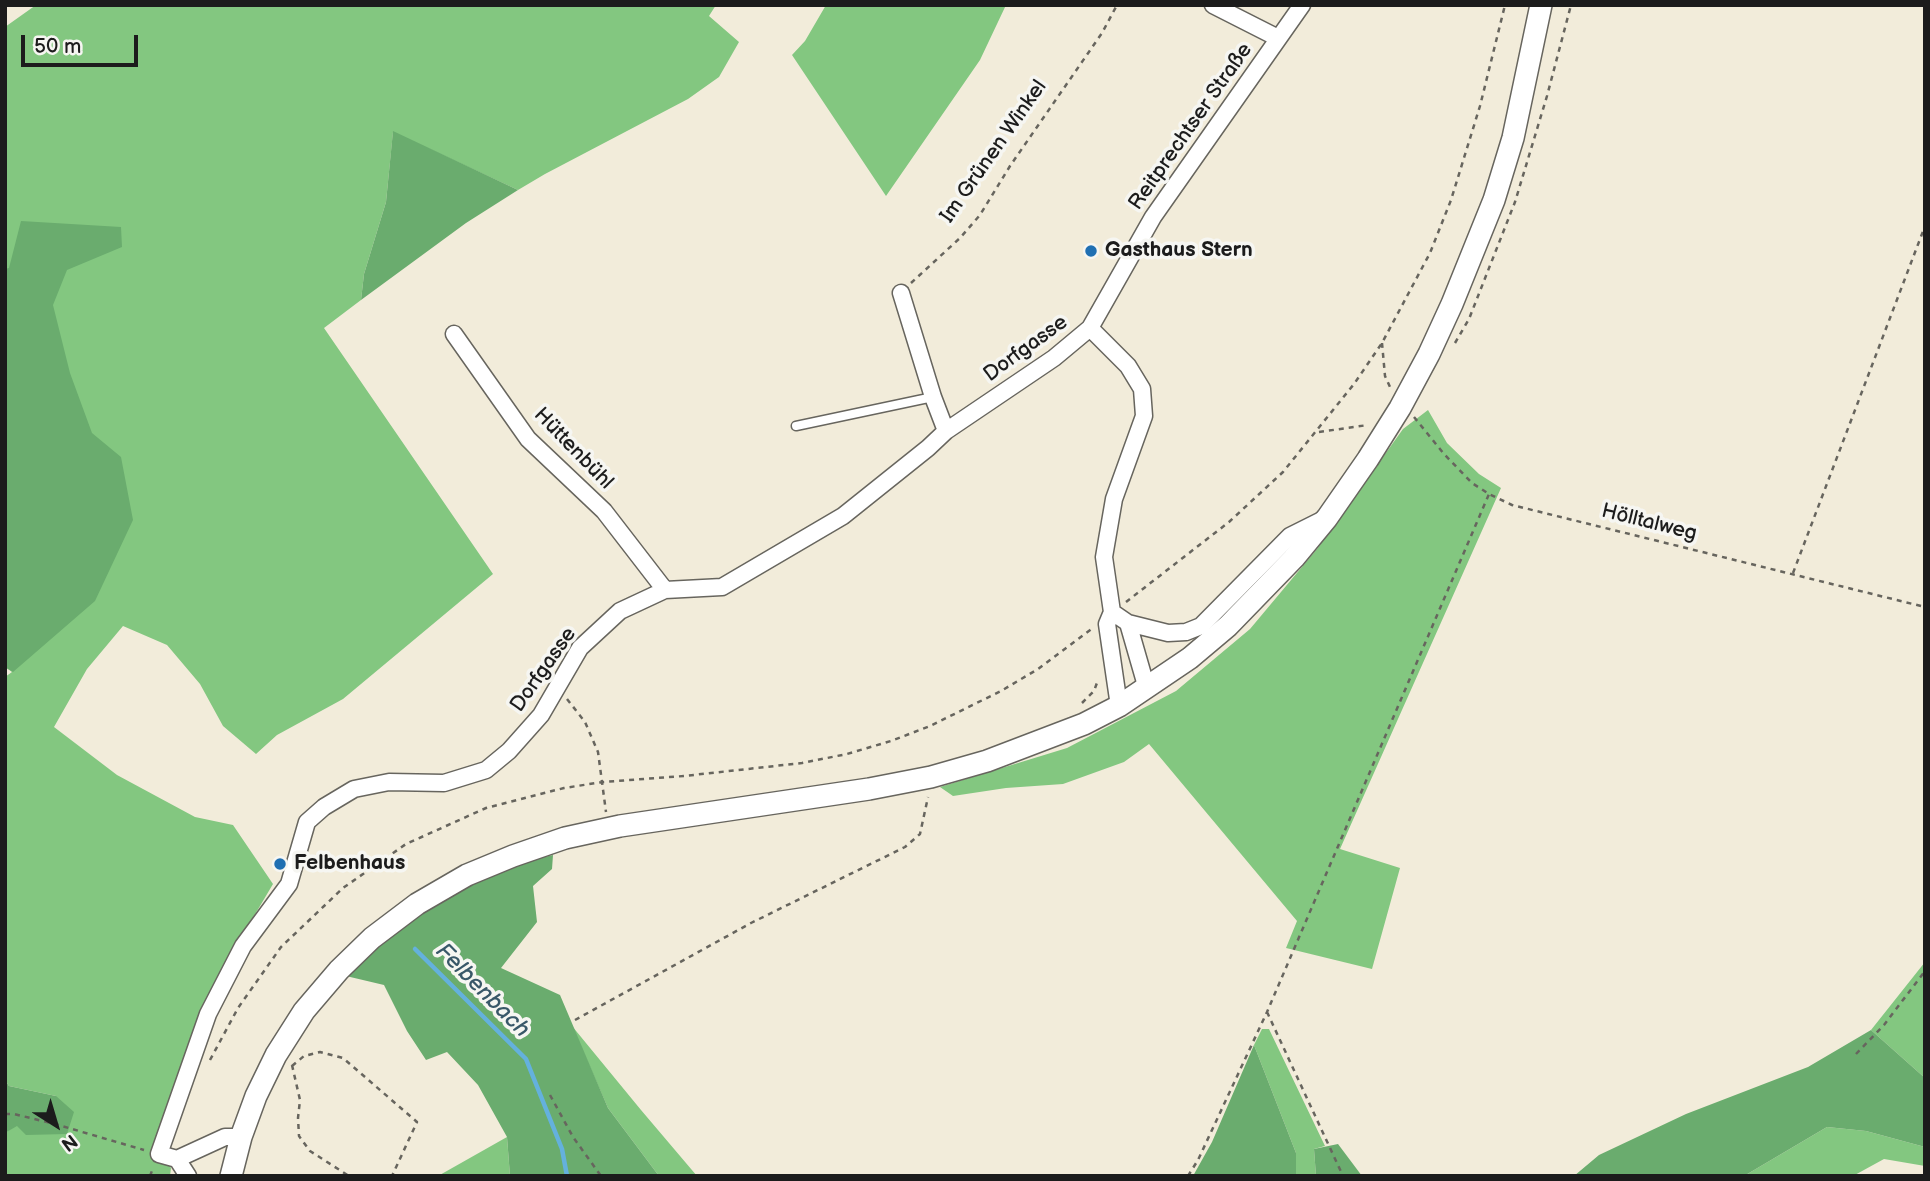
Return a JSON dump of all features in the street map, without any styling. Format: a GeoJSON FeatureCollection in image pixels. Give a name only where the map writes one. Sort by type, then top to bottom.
{"type":"FeatureCollection","features":[{"type":"Feature","properties":{"kind":"main road"},"geometry":{"type":"LineString","coordinates":[[231,1176],[256,1096],[284,1060],[304,1011],[339,970],[372,938],[416,904],[467,875],[565,838],[620,826],[804,800],[931,777],[987,761],[1042,742],[1119,706],[1190,659],[1228,626],[1294,558],[1327,518],[1400,408],[1452,304],[1494,200],[1513,138],[1541,5]]}},
{"type":"Feature","properties":{"kind":"street"},"geometry":{"type":"LineString","coordinates":[[1213,5],[1278,38]]}},
{"type":"Feature","properties":{"kind":"street","name":"Reitprechtser Straße"},"geometry":{"type":"LineString","coordinates":[[1090,328],[1153,217],[1302,5]]}},
{"type":"Feature","properties":{"kind":"street"},"geometry":{"type":"LineString","coordinates":[[901,293],[946,431]]}},
{"type":"Feature","properties":{"kind":"street"},"geometry":{"type":"LineString","coordinates":[[1090,328],[1128,366],[1142,389],[1144,416],[1114,499],[1104,558],[1112,612],[1107,624],[1119,706]]}},
{"type":"Feature","properties":{"kind":"street","name":"Dorfgasse"},"geometry":{"type":"LineString","coordinates":[[159,1154],[208,1014],[243,946],[289,884],[307,822],[324,807],[354,789],[388,782],[444,783],[486,770],[509,751],[541,715],[580,648],[620,611],[665,590],[722,587],[843,516],[946,431],[1054,358],[1090,328]]}},
{"type":"Feature","properties":{"kind":"street","name":"Hüttenbühl"},"geometry":{"type":"LineString","coordinates":[[454,334],[528,439],[604,511],[665,590]]}},
{"type":"Feature","properties":{"kind":"street"},"geometry":{"type":"LineString","coordinates":[[1067,346],[1108,346]]}},
{"type":"Feature","properties":{"kind":"street"},"geometry":{"type":"LineString","coordinates":[[1112,612],[1128,623],[1168,633],[1186,632],[1201,626],[1290,536],[1327,518]]}},
{"type":"Feature","properties":{"kind":"street"},"geometry":{"type":"LineString","coordinates":[[1128,623],[1147,689]]}},
{"type":"Feature","properties":{"kind":"street"},"geometry":{"type":"LineString","coordinates":[[159,1154],[177,1159],[225,1137],[241,1137]]}},
{"type":"Feature","properties":{"kind":"street"},"geometry":{"type":"LineString","coordinates":[[177,1159],[188,1176]]}},
{"type":"Feature","properties":{"kind":"lane"},"geometry":{"type":"LineString","coordinates":[[796,426],[933,397]]}},
{"type":"Feature","properties":{"kind":"lane"},"geometry":{"type":"LineString","coordinates":[[1228,626],[1240,589]]}},
{"type":"Feature","properties":{"kind":"path","name":"Im Grünen Winkel"},"geometry":{"type":"LineString","coordinates":[[901,293],[960,238],[980,215],[1117,5]]}},
{"type":"Feature","properties":{"kind":"path"},"geometry":{"type":"LineString","coordinates":[[1112,612],[1229,522],[1283,472],[1354,384],[1382,342],[1430,253],[1451,200],[1480,106],[1505,5]]}},
{"type":"Feature","properties":{"kind":"path"},"geometry":{"type":"LineString","coordinates":[[1793,574],[1925,226]]}},
{"type":"Feature","properties":{"kind":"path"},"geometry":{"type":"LineString","coordinates":[[1382,342],[1385,376],[1400,408]]}},
{"type":"Feature","properties":{"kind":"path","name":"Hölltalweg"},"geometry":{"type":"LineString","coordinates":[[1400,408],[1414,416],[1444,454],[1472,483],[1489,494],[1532,511],[1925,607]]}},
{"type":"Feature","properties":{"kind":"path"},"geometry":{"type":"LineString","coordinates":[[1317,432],[1369,425]]}},
{"type":"Feature","properties":{"kind":"path"},"geometry":{"type":"LineString","coordinates":[[1188,1176],[1267,1012],[1489,494]]}},
{"type":"Feature","properties":{"kind":"path"},"geometry":{"type":"LineString","coordinates":[[209,1062],[237,1009],[281,947],[319,909],[373,864],[406,844],[486,808],[524,797],[603,782],[758,769],[847,754],[900,737],[968,708],[1038,669],[1093,629],[1096,637]]}},
{"type":"Feature","properties":{"kind":"path"},"geometry":{"type":"LineString","coordinates":[[1076,707],[1094,691],[1099,671]]}},
{"type":"Feature","properties":{"kind":"path"},"geometry":{"type":"LineString","coordinates":[[558,688],[585,722],[598,752],[606,815],[614,814]]}},
{"type":"Feature","properties":{"kind":"path"},"geometry":{"type":"LineString","coordinates":[[575,1020],[751,923],[905,848],[920,834],[931,777]]}},
{"type":"Feature","properties":{"kind":"path"},"geometry":{"type":"LineString","coordinates":[[1856,1054],[1884,1025],[1925,971]]}},
{"type":"Feature","properties":{"kind":"path"},"geometry":{"type":"LineString","coordinates":[[1267,1012],[1343,1176]]}},
{"type":"Feature","properties":{"kind":"path"},"geometry":{"type":"LineString","coordinates":[[349,1176],[310,1151],[299,1136],[300,1100],[284,1060],[320,1052],[343,1058],[417,1122],[392,1176]]}},
{"type":"Feature","properties":{"kind":"path"},"geometry":{"type":"LineString","coordinates":[[550,1095],[573,1137],[601,1176]]}},
{"type":"Feature","properties":{"kind":"path"},"geometry":{"type":"LineString","coordinates":[[5,1114],[55,1124],[159,1154]]}},
{"type":"Feature","properties":{"kind":"green space"},"geometry":{"type":"Polygon","coordinates":[[[36,5],[716,5],[709,16],[739,42],[719,77],[688,99],[518,190],[393,132],[386,202],[364,274],[361,300],[324,328],[493,574],[343,699],[277,735],[256,754],[223,726],[200,684],[167,645],[123,626],[87,669],[54,727],[117,775],[195,817],[233,825],[273,884],[215,982],[155,1142],[171,1168],[170,1176],[5,1176],[5,1133],[56,1096],[9,1086],[5,1080],[5,677],[12,672],[5,667],[5,27],[36,5]]]}},
{"type":"Feature","properties":{"kind":"green space"},"geometry":{"type":"Polygon","coordinates":[[[826,5],[1006,5],[980,60],[886,196],[792,55],[805,41],[826,5]]]}},
{"type":"Feature","properties":{"kind":"green space"},"geometry":{"type":"Polygon","coordinates":[[[393,131],[518,190],[466,223],[361,300],[364,274],[386,202],[393,131]]]}},
{"type":"Feature","properties":{"kind":"green space"},"geometry":{"type":"Polygon","coordinates":[[[21,221],[121,227],[122,247],[67,270],[53,305],[70,373],[92,433],[121,457],[133,520],[95,601],[13,672],[5,667],[5,269],[9,268],[21,221]]]}},
{"type":"Feature","properties":{"kind":"green space"},"geometry":{"type":"Polygon","coordinates":[[[1428,410],[1447,443],[1479,474],[1501,488],[1340,849],[1400,868],[1372,969],[1286,948],[1297,921],[1149,744],[1124,762],[1063,784],[1006,788],[953,796],[940,787],[1067,748],[1176,691],[1250,629],[1317,549],[1403,429],[1428,410]]]}},
{"type":"Feature","properties":{"kind":"green space"},"geometry":{"type":"Polygon","coordinates":[[[553,855],[552,869],[533,886],[537,922],[501,968],[560,995],[608,1108],[659,1176],[510,1176],[507,1137],[478,1085],[447,1052],[426,1060],[407,1031],[384,985],[346,976],[397,927],[443,895],[514,864],[553,855]]]}},
{"type":"Feature","properties":{"kind":"green space"},"geometry":{"type":"Polygon","coordinates":[[[1925,962],[1925,1078],[1871,1030],[1925,962]]]}},
{"type":"Feature","properties":{"kind":"green space"},"geometry":{"type":"Polygon","coordinates":[[[572,1026],[697,1176],[659,1176],[608,1108],[572,1026]]]}},
{"type":"Feature","properties":{"kind":"green space"},"geometry":{"type":"Polygon","coordinates":[[[1262,1029],[1269,1029],[1325,1146],[1314,1149],[1316,1176],[1296,1176],[1296,1153],[1254,1045],[1262,1029]]]}},
{"type":"Feature","properties":{"kind":"green space"},"geometry":{"type":"Polygon","coordinates":[[[1871,1030],[1925,1078],[1925,1147],[1866,1131],[1827,1127],[1744,1176],[1574,1176],[1599,1155],[1686,1114],[1808,1067],[1871,1030]]]}},
{"type":"Feature","properties":{"kind":"green space"},"geometry":{"type":"Polygon","coordinates":[[[1254,1045],[1296,1153],[1296,1176],[1193,1176],[1212,1142],[1254,1045]]]}},
{"type":"Feature","properties":{"kind":"green space"},"geometry":{"type":"Polygon","coordinates":[[[5,1080],[9,1086],[56,1096],[74,1112],[67,1134],[26,1135],[17,1126],[5,1133],[5,1080]]]}},
{"type":"Feature","properties":{"kind":"green space"},"geometry":{"type":"Polygon","coordinates":[[[1827,1127],[1866,1131],[1925,1147],[1925,1166],[1884,1159],[1853,1176],[1744,1176],[1827,1127]]]}},
{"type":"Feature","properties":{"kind":"green space"},"geometry":{"type":"Polygon","coordinates":[[[507,1137],[510,1176],[438,1176],[507,1137]]]}},
{"type":"Feature","properties":{"kind":"green space"},"geometry":{"type":"Polygon","coordinates":[[[1338,1144],[1362,1176],[1316,1176],[1314,1149],[1338,1144]]]}},
{"type":"Feature","properties":{"kind":"waterway","name":"Felbenbach"},"geometry":{"type":"LineString","coordinates":[[415,949],[526,1059],[562,1149],[567,1176]]}},
{"type":"Feature","properties":{"kind":"place","name":"Gasthaus Stern"},"geometry":{"type":"Point","coordinates":[1091,251]}},
{"type":"Feature","properties":{"kind":"place","name":"Felbenhaus"},"geometry":{"type":"Point","coordinates":[280,864]}}]}
